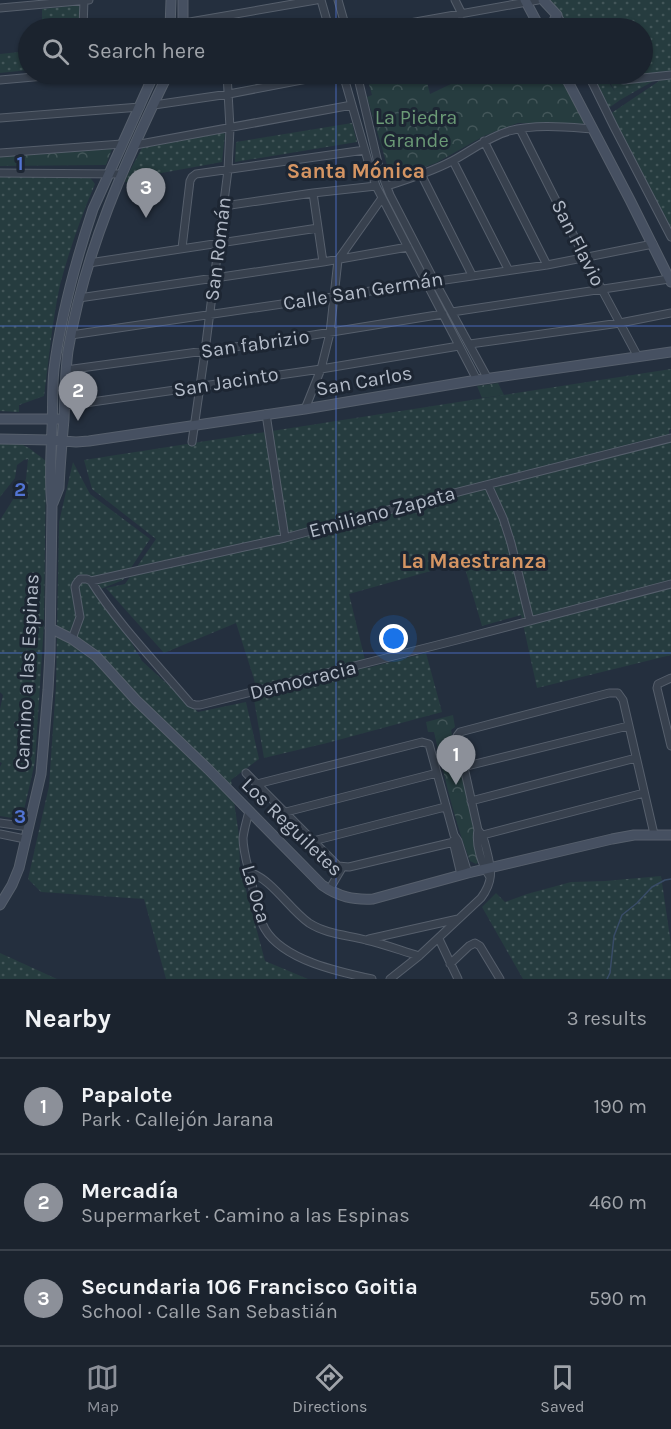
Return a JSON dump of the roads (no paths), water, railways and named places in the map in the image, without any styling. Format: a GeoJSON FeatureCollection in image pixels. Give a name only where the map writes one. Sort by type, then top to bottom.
{"type":"FeatureCollection","features":[{"type":"Feature","properties":{"kind":"street"},"geometry":{"type":"LineString","coordinates":[[83,18],[84,0]]}},
{"type":"Feature","properties":{"kind":"street"},"geometry":{"type":"LineString","coordinates":[[0,8],[89,0]]}},
{"type":"Feature","properties":{"kind":"street"},"geometry":{"type":"LineString","coordinates":[[170,18],[171,0]]}},
{"type":"Feature","properties":{"kind":"street"},"geometry":{"type":"LineString","coordinates":[[183,0],[183,18]]}},
{"type":"Feature","properties":{"kind":"street"},"geometry":{"type":"LineString","coordinates":[[224,18],[316,0]]}},
{"type":"Feature","properties":{"kind":"street"},"geometry":{"type":"LineString","coordinates":[[321,0],[326,18]]}},
{"type":"Feature","properties":{"kind":"street"},"geometry":{"type":"LineString","coordinates":[[338,0],[343,18]]}},
{"type":"Feature","properties":{"kind":"street"},"geometry":{"type":"LineString","coordinates":[[454,0],[462,14]]}},
{"type":"Feature","properties":{"kind":"street"},"geometry":{"type":"LineString","coordinates":[[449,18],[538,0]]}},
{"type":"Feature","properties":{"kind":"street"},"geometry":{"type":"LineString","coordinates":[[543,0],[559,18]]}},
{"type":"Feature","properties":{"kind":"street"},"geometry":{"type":"LineString","coordinates":[[526,1],[535,18]]}},
{"type":"Feature","properties":{"kind":"street"},"geometry":{"type":"LineString","coordinates":[[653,77],[671,75]]}},
{"type":"Feature","properties":{"kind":"street"},"geometry":{"type":"LineString","coordinates":[[0,80],[18,78]]}},
{"type":"Feature","properties":{"kind":"street","name":"Camino a las Espinas"},"geometry":{"type":"LineString","coordinates":[[0,905],[19,868],[41,774],[48,690],[50,628],[53,379],[60,332],[93,209],[150,84]]}},
{"type":"Feature","properties":{"kind":"street","name":"Camino a las Espinas"},"geometry":{"type":"LineString","coordinates":[[52,506],[59,488],[66,370],[79,298],[97,237],[122,174],[163,84]]}},
{"type":"Feature","properties":{"kind":"street","name":"San Román"},"geometry":{"type":"LineString","coordinates":[[192,442],[228,170],[230,128],[228,84]]}},
{"type":"Feature","properties":{"kind":"street"},"geometry":{"type":"LineString","coordinates":[[154,105],[281,84]]}},
{"type":"Feature","properties":{"kind":"street"},"geometry":{"type":"LineString","coordinates":[[346,84],[376,186],[477,380]]}},
{"type":"Feature","properties":{"kind":"street"},"geometry":{"type":"LineString","coordinates":[[359,84],[379,167],[387,186],[488,379]]}},
{"type":"Feature","properties":{"kind":"street"},"geometry":{"type":"LineString","coordinates":[[452,312],[670,280],[569,84]]}},
{"type":"Feature","properties":{"kind":"street"},"geometry":{"type":"LineString","coordinates":[[593,84],[671,237]]}},
{"type":"Feature","properties":{"kind":"street"},"geometry":{"type":"LineString","coordinates":[[135,145],[352,105]]}},
{"type":"Feature","properties":{"kind":"street"},"geometry":{"type":"LineString","coordinates":[[0,118],[140,106]]}},
{"type":"Feature","properties":{"kind":"street"},"geometry":{"type":"LineString","coordinates":[[387,186],[453,160],[497,135],[520,129],[549,127],[593,129]]}},
{"type":"Feature","properties":{"kind":"street","name":"San Flavio"},"geometry":{"type":"LineString","coordinates":[[520,129],[638,357]]}},
{"type":"Feature","properties":{"kind":"street"},"geometry":{"type":"LineString","coordinates":[[484,141],[547,264]]}},
{"type":"Feature","properties":{"kind":"street"},"geometry":{"type":"LineString","coordinates":[[0,153],[123,144]]}},
{"type":"Feature","properties":{"kind":"street"},"geometry":{"type":"LineString","coordinates":[[182,248],[190,181],[196,174],[365,150]]}},
{"type":"Feature","properties":{"kind":"street"},"geometry":{"type":"LineString","coordinates":[[453,160],[508,269]]}},
{"type":"Feature","properties":{"kind":"street"},"geometry":{"type":"LineString","coordinates":[[0,173],[122,174]]}},
{"type":"Feature","properties":{"kind":"street"},"geometry":{"type":"LineString","coordinates":[[421,174],[472,275]]}},
{"type":"Feature","properties":{"kind":"street"},"geometry":{"type":"LineString","coordinates":[[224,206],[376,186]]}},
{"type":"Feature","properties":{"kind":"street"},"geometry":{"type":"LineString","coordinates":[[314,193],[323,262]]}},
{"type":"Feature","properties":{"kind":"street"},"geometry":{"type":"LineString","coordinates":[[305,409],[321,369],[330,333],[338,260],[382,198]]}},
{"type":"Feature","properties":{"kind":"street"},"geometry":{"type":"LineString","coordinates":[[89,263],[318,228]]}},
{"type":"Feature","properties":{"kind":"street","name":"Calle San Germán"},"geometry":{"type":"LineString","coordinates":[[71,335],[547,264],[653,244]]}},
{"type":"Feature","properties":{"kind":"street"},"geometry":{"type":"LineString","coordinates":[[79,298],[408,248]]}},
{"type":"Feature","properties":{"kind":"street"},"geometry":{"type":"LineString","coordinates":[[470,344],[671,313]]}},
{"type":"Feature","properties":{"kind":"street","name":"San fabrizio"},"geometry":{"type":"LineString","coordinates":[[66,370],[330,333],[443,314]]}},
{"type":"Feature","properties":{"kind":"street","name":"San Jacinto"},"geometry":{"type":"LineString","coordinates":[[64,406],[321,369],[459,346]]}},
{"type":"Feature","properties":{"kind":"street","name":"San Carlos"},"geometry":{"type":"LineString","coordinates":[[0,439],[89,441],[671,352]]}},
{"type":"Feature","properties":{"kind":"street"},"geometry":{"type":"LineString","coordinates":[[266,414],[285,538]]}},
{"type":"Feature","properties":{"kind":"street"},"geometry":{"type":"LineString","coordinates":[[0,419],[64,419]]}},
{"type":"Feature","properties":{"kind":"street","name":"Emiliano Zapata"},"geometry":{"type":"LineString","coordinates":[[91,581],[285,538],[671,438]]}},
{"type":"Feature","properties":{"kind":"street"},"geometry":{"type":"LineString","coordinates":[[488,485],[511,543],[530,621]]}},
{"type":"Feature","properties":{"kind":"street"},"geometry":{"type":"LineString","coordinates":[[72,639],[80,617],[75,591],[76,584],[77,581],[83,579],[91,581]]}},
{"type":"Feature","properties":{"kind":"street","name":"Democracia"},"geometry":{"type":"LineString","coordinates":[[91,581],[128,631],[190,703],[195,705],[344,669],[671,584]]}},
{"type":"Feature","properties":{"kind":"street","name":"Los Reguiletes"},"geometry":{"type":"LineString","coordinates":[[50,628],[72,639],[96,656],[136,700],[306,869],[334,893],[360,900],[373,899],[465,874],[489,871],[612,839],[634,835],[671,835]]}},
{"type":"Feature","properties":{"kind":"street"},"geometry":{"type":"LineString","coordinates":[[671,678],[661,681],[657,688],[667,716],[671,746]]}},
{"type":"Feature","properties":{"kind":"street"},"geometry":{"type":"LineString","coordinates":[[390,979],[439,939],[481,898],[489,884],[489,871],[457,736],[460,732],[609,693],[618,693],[623,700],[654,834]]}},
{"type":"Feature","properties":{"kind":"street"},"geometry":{"type":"LineString","coordinates":[[463,766],[628,726]]}},
{"type":"Feature","properties":{"kind":"street"},"geometry":{"type":"LineString","coordinates":[[257,784],[422,742],[429,744],[465,874]]}},
{"type":"Feature","properties":{"kind":"street"},"geometry":{"type":"LineString","coordinates":[[471,801],[636,758]]}},
{"type":"Feature","properties":{"kind":"street"},"geometry":{"type":"LineString","coordinates":[[246,773],[342,868],[455,840]]}},
{"type":"Feature","properties":{"kind":"street"},"geometry":{"type":"LineString","coordinates":[[285,812],[437,773]]}},
{"type":"Feature","properties":{"kind":"street"},"geometry":{"type":"LineString","coordinates":[[479,833],[644,793]]}},
{"type":"Feature","properties":{"kind":"street"},"geometry":{"type":"LineString","coordinates":[[313,841],[446,807]]}},
{"type":"Feature","properties":{"kind":"street","name":"La Oca"},"geometry":{"type":"LineString","coordinates":[[249,811],[243,836],[249,872],[263,926],[273,939],[300,958],[372,979]]}},
{"type":"Feature","properties":{"kind":"street"},"geometry":{"type":"LineString","coordinates":[[0,823],[29,827]]}},
{"type":"Feature","properties":{"kind":"street"},"geometry":{"type":"LineString","coordinates":[[0,834],[25,839]]}},
{"type":"Feature","properties":{"kind":"street"},"geometry":{"type":"LineString","coordinates":[[329,890],[342,868]]}},
{"type":"Feature","properties":{"kind":"street"},"geometry":{"type":"LineString","coordinates":[[249,872],[260,877],[309,923],[319,928],[420,956]]}},
{"type":"Feature","properties":{"kind":"street"},"geometry":{"type":"LineString","coordinates":[[367,940],[459,919]]}},
{"type":"Feature","properties":{"kind":"street"},"geometry":{"type":"LineString","coordinates":[[439,939],[458,979]]}},
{"type":"Feature","properties":{"kind":"street"},"geometry":{"type":"LineString","coordinates":[[450,963],[475,943],[480,946],[500,979]]}},
{"type":"Feature","properties":{"kind":"waterway"},"geometry":{"type":"LineString","coordinates":[[607,979],[610,973],[614,936],[622,915],[652,887],[671,879]]}},
{"type":"Feature","properties":{"kind":"place","name":"Secundaria 106 Francisco Goitia"},"geometry":{"type":"Point","coordinates":[146,218]}},
{"type":"Feature","properties":{"kind":"place","name":"Mercadía"},"geometry":{"type":"Point","coordinates":[78,421]}},
{"type":"Feature","properties":{"kind":"place","name":"Papalote"},"geometry":{"type":"Point","coordinates":[456,785]}},
{"type":"Feature","properties":{"kind":"district","name":"Santa Mónica"},"geometry":{"type":"Point","coordinates":[356,171]}},
{"type":"Feature","properties":{"kind":"district","name":"La Maestranza"},"geometry":{"type":"Point","coordinates":[474,561]}},
{"type":"Feature","properties":{"kind":"park label","name":"La Piedra Grande"},"geometry":{"type":"Point","coordinates":[416,128]}}]}
